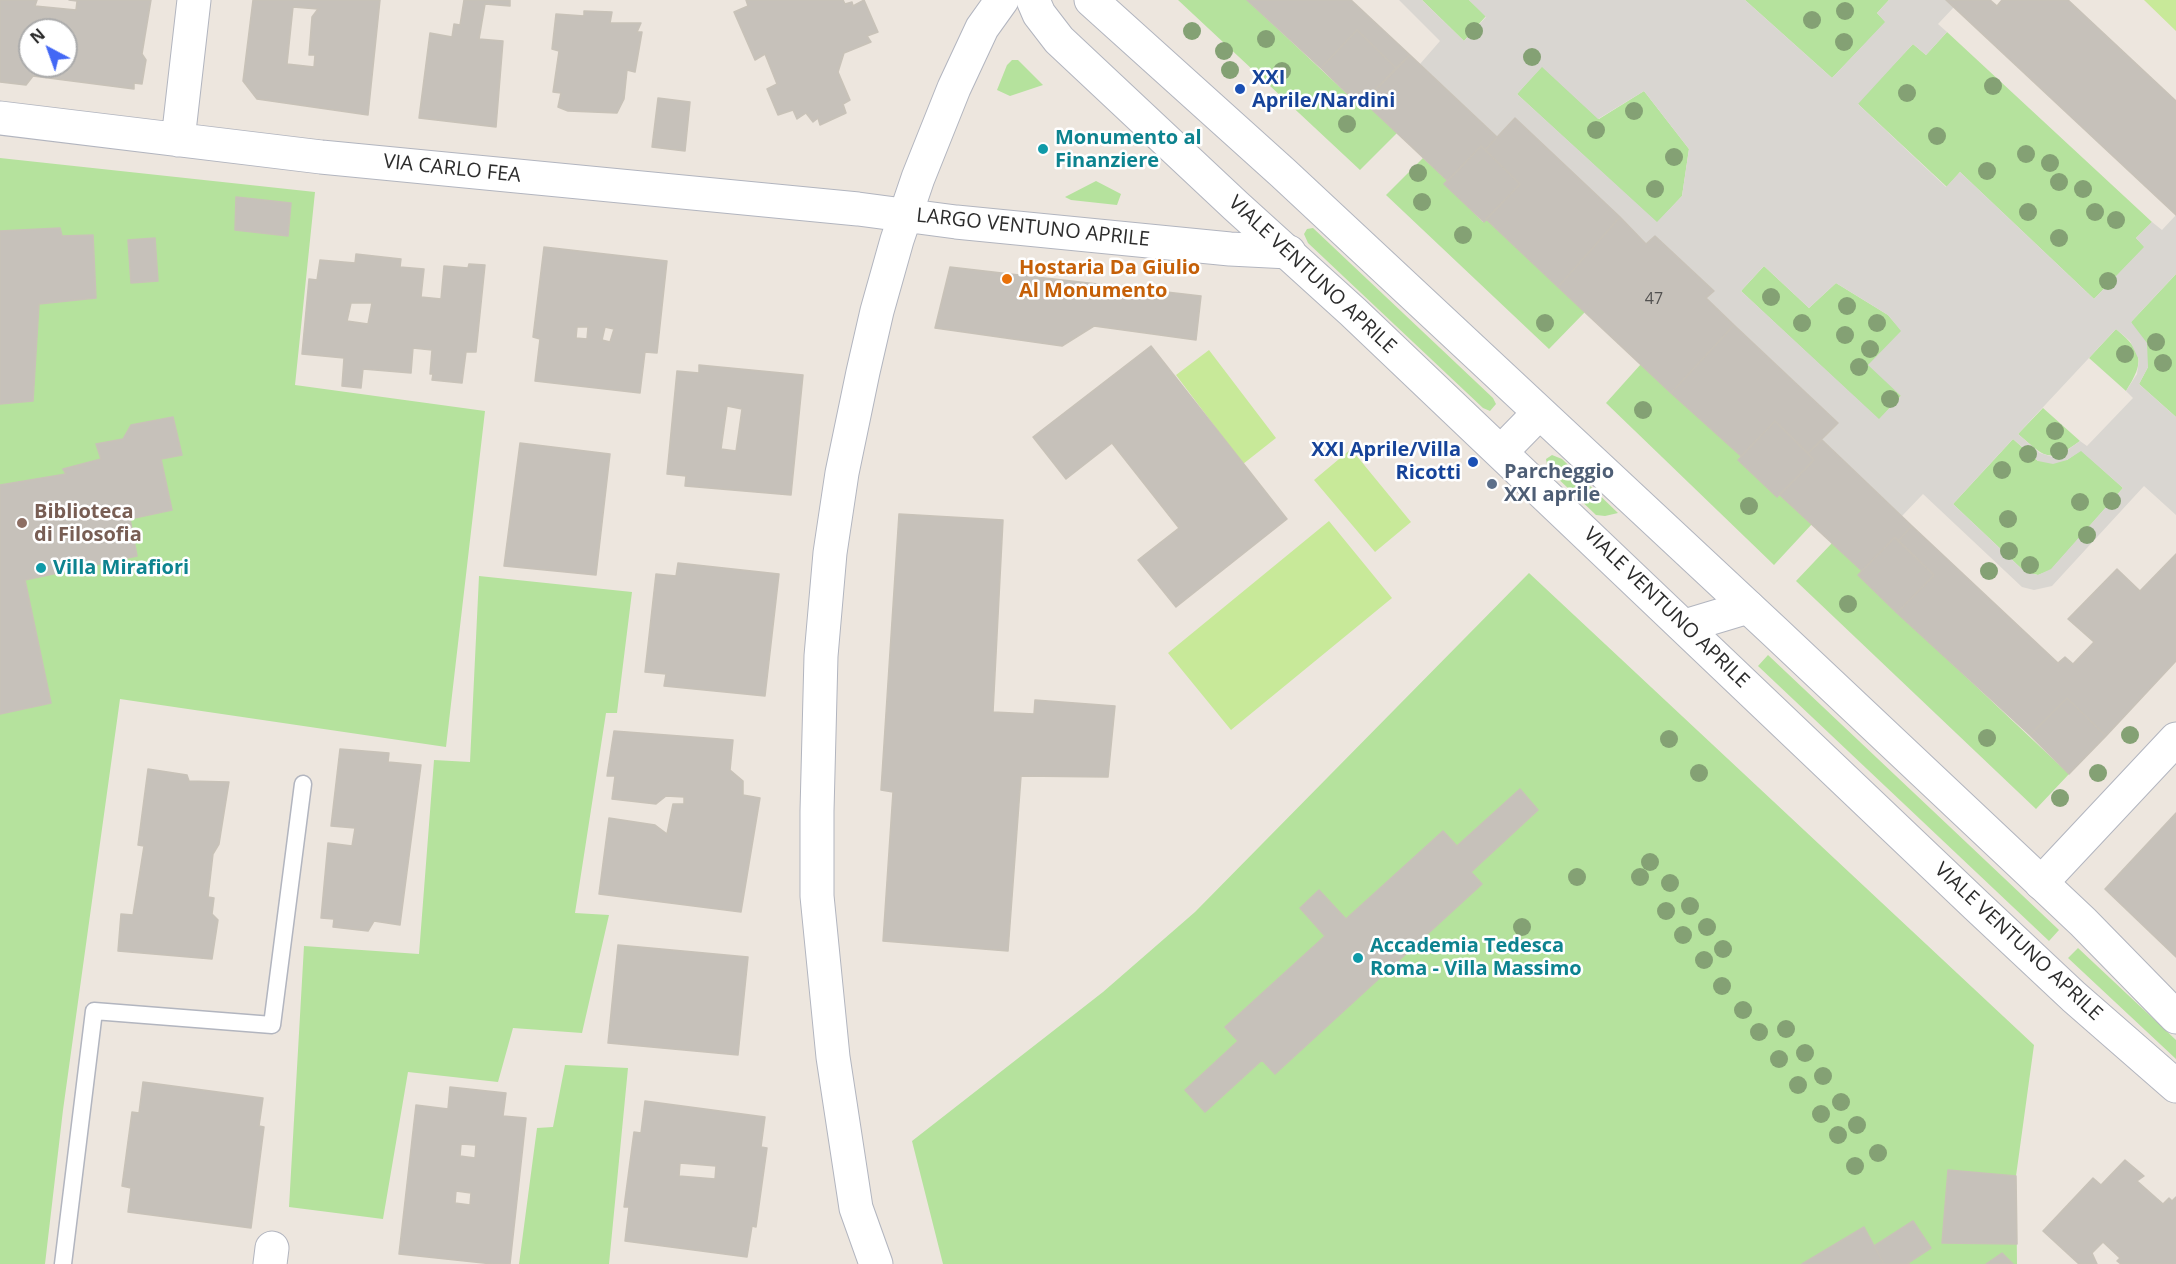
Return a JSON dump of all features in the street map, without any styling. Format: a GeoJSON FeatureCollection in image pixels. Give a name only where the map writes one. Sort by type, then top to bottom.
{"type":"FeatureCollection","features":[{"type":"Feature","properties":{"kind":"street"},"geometry":{"type":"LineString","coordinates":[[178,140],[194,0]]}},
{"type":"Feature","properties":{"kind":"street","name":"LARGO VENTUNO APRILE"},"geometry":{"type":"LineString","coordinates":[[1002,0],[981,28],[968,56],[905,215],[1230,249],[1289,252]]}},
{"type":"Feature","properties":{"kind":"street","name":"VIALE VENTUNO APRILE"},"geometry":{"type":"LineString","coordinates":[[1033,0],[1039,14],[1059,40],[1236,206],[1289,252],[2074,997],[2176,1086]]}},
{"type":"Feature","properties":{"kind":"street"},"geometry":{"type":"LineString","coordinates":[[1091,0],[1283,173],[2083,922],[2176,1017]]}},
{"type":"Feature","properties":{"kind":"street","name":"VIA CARLO FEA"},"geometry":{"type":"LineString","coordinates":[[0,118],[321,157],[905,215]]}},
{"type":"Feature","properties":{"kind":"street"},"geometry":{"type":"LineString","coordinates":[[876,1264],[856,1208],[833,1057],[818,896],[817,778],[821,656],[832,543],[842,473],[877,311],[905,215]]}},
{"type":"Feature","properties":{"kind":"street"},"geometry":{"type":"LineString","coordinates":[[1501,452],[1539,413]]}},
{"type":"Feature","properties":{"kind":"street"},"geometry":{"type":"LineString","coordinates":[[1685,626],[1748,608]]}},
{"type":"Feature","properties":{"kind":"street"},"geometry":{"type":"LineString","coordinates":[[2041,883],[2176,739]]}},
{"type":"Feature","properties":{"kind":"street"},"geometry":{"type":"LineString","coordinates":[[852,1264],[856,1208]]}},
{"type":"Feature","properties":{"kind":"lane"},"geometry":{"type":"LineString","coordinates":[[63,1264],[94,1011],[272,1025],[303,784]]}},
{"type":"Feature","properties":{"kind":"green space"},"geometry":{"type":"Polygon","coordinates":[[[1178,0],[1247,0],[1360,106],[1364,102],[1397,133],[1360,170],[1178,0]]]}},
{"type":"Feature","properties":{"kind":"green space"},"geometry":{"type":"Polygon","coordinates":[[[1422,0],[1469,0],[1486,16],[1464,41],[1422,0]]]}},
{"type":"Feature","properties":{"kind":"green space"},"geometry":{"type":"Polygon","coordinates":[[[1745,0],[1889,0],[1877,13],[1886,22],[1832,78],[1745,0]]]}},
{"type":"Feature","properties":{"kind":"green space"},"geometry":{"type":"Polygon","coordinates":[[[2144,0],[2176,0],[2176,31],[2144,0]]]}},
{"type":"Feature","properties":{"kind":"green space"},"geometry":{"type":"Polygon","coordinates":[[[1947,32],[2152,222],[2136,238],[2145,247],[2094,299],[1960,172],[1947,187],[1857,103],[1913,44],[1926,55],[1947,32]]]}},
{"type":"Feature","properties":{"kind":"green space"},"geometry":{"type":"Polygon","coordinates":[[[1012,60],[1018,60],[1043,85],[1010,96],[997,90],[1007,65],[1012,60]]]}},
{"type":"Feature","properties":{"kind":"green space"},"geometry":{"type":"Polygon","coordinates":[[[1542,66],[1599,119],[1644,91],[1689,149],[1682,196],[1657,223],[1517,94],[1542,66]]]}},
{"type":"Feature","properties":{"kind":"green space","name":"Villa Mirafiori"},"geometry":{"type":"Polygon","coordinates":[[[0,158],[315,192],[295,385],[485,411],[446,747],[120,699],[63,1110],[45,1264],[0,1264],[0,158]]]}},
{"type":"Feature","properties":{"kind":"green space"},"geometry":{"type":"Polygon","coordinates":[[[1423,158],[1448,181],[1445,184],[1483,222],[1486,219],[1585,312],[1549,349],[1386,195],[1423,158]]]}},
{"type":"Feature","properties":{"kind":"green space"},"geometry":{"type":"Polygon","coordinates":[[[1096,181],[1121,194],[1117,205],[1071,200],[1065,197],[1096,181]]]}},
{"type":"Feature","properties":{"kind":"green space"},"geometry":{"type":"Polygon","coordinates":[[[1313,228],[1493,398],[1496,404],[1490,411],[1483,408],[1308,243],[1304,234],[1307,229],[1313,228]]]}},
{"type":"Feature","properties":{"kind":"green space"},"geometry":{"type":"Polygon","coordinates":[[[1764,266],[1809,308],[1836,283],[1888,315],[1901,330],[1901,396],[1879,420],[1741,291],[1764,266]]]}},
{"type":"Feature","properties":{"kind":"green space"},"geometry":{"type":"Polygon","coordinates":[[[2176,274],[2176,417],[2139,384],[2148,367],[2131,322],[2176,274]]]}},
{"type":"Feature","properties":{"kind":"green space"},"geometry":{"type":"Polygon","coordinates":[[[2116,329],[2132,344],[2138,357],[2136,372],[2126,391],[2089,358],[2116,329]]]}},
{"type":"Feature","properties":{"kind":"green space"},"geometry":{"type":"Polygon","coordinates":[[[1209,350],[1276,438],[1243,464],[1176,375],[1209,350]]]}},
{"type":"Feature","properties":{"kind":"green space"},"geometry":{"type":"Polygon","coordinates":[[[1641,364],[1741,456],[1738,460],[1777,497],[1780,495],[1812,524],[1774,565],[1606,403],[1641,364]]]}},
{"type":"Feature","properties":{"kind":"green space"},"geometry":{"type":"Polygon","coordinates":[[[2043,408],[2080,441],[2061,453],[2048,455],[2041,453],[2018,434],[2043,408]]]}},
{"type":"Feature","properties":{"kind":"green space"},"geometry":{"type":"Polygon","coordinates":[[[2013,439],[2038,461],[2067,460],[2081,450],[2123,488],[2051,570],[2038,575],[2025,572],[1953,504],[2013,439]]]}},
{"type":"Feature","properties":{"kind":"green space"},"geometry":{"type":"Polygon","coordinates":[[[1351,449],[1411,522],[1375,552],[1314,480],[1351,449]]]}},
{"type":"Feature","properties":{"kind":"green space"},"geometry":{"type":"Polygon","coordinates":[[[1552,455],[1562,459],[1618,513],[1605,516],[1596,515],[1548,469],[1546,459],[1552,455]]]}},
{"type":"Feature","properties":{"kind":"green space"},"geometry":{"type":"Polygon","coordinates":[[[1329,521],[1392,598],[1231,730],[1168,653],[1329,521]]]}},
{"type":"Feature","properties":{"kind":"green space"},"geometry":{"type":"Polygon","coordinates":[[[1832,543],[1862,571],[1858,575],[2069,774],[2036,809],[1796,581],[1832,543]]]}},
{"type":"Feature","properties":{"kind":"green space"},"geometry":{"type":"Polygon","coordinates":[[[1529,573],[2034,1045],[2016,1176],[2017,1264],[943,1264],[912,1141],[1103,992],[1195,912],[1529,573]]]}},
{"type":"Feature","properties":{"kind":"green space"},"geometry":{"type":"Polygon","coordinates":[[[479,576],[632,592],[617,713],[606,713],[575,913],[609,915],[582,1033],[513,1028],[498,1082],[408,1072],[383,1219],[289,1207],[304,946],[419,954],[434,760],[470,762],[479,576]]]}},
{"type":"Feature","properties":{"kind":"green space"},"geometry":{"type":"Polygon","coordinates":[[[1768,655],[2059,930],[2049,941],[1758,666],[1768,655]]]}},
{"type":"Feature","properties":{"kind":"green space"},"geometry":{"type":"Polygon","coordinates":[[[2078,948],[2176,1040],[2176,1059],[2068,958],[2078,948]]]}},
{"type":"Feature","properties":{"kind":"green space"},"geometry":{"type":"Polygon","coordinates":[[[565,1065],[628,1068],[609,1264],[519,1264],[537,1128],[553,1127],[565,1065]]]}},
{"type":"Feature","properties":{"kind":"shaded area"},"geometry":{"type":"Polygon","coordinates":[[[1399,0],[1422,0],[1464,41],[1486,17],[1469,0],[1745,0],[1832,78],[1885,22],[1877,13],[1889,0],[1946,0],[1954,7],[1938,24],[1947,32],[1926,55],[1913,44],[1858,104],[1946,187],[1960,172],[2094,299],[2144,247],[2136,238],[2152,222],[2162,230],[2176,215],[2176,274],[2131,322],[2147,343],[2148,367],[2139,384],[2176,417],[2176,515],[2144,486],[2052,586],[2034,590],[2022,587],[1923,494],[1902,516],[1822,440],[1838,423],[1706,298],[1713,290],[1655,236],[1646,244],[1515,119],[1497,137],[1420,64],[1440,41],[1399,0]],[[1542,67],[1517,94],[1657,222],[1682,196],[1689,149],[1644,91],[1598,119],[1542,67]],[[1764,266],[1741,291],[1879,419],[1901,396],[1868,365],[1901,331],[1888,315],[1836,283],[1809,308],[1764,266]],[[2116,329],[2018,434],[2040,453],[2053,457],[2080,441],[2087,446],[2133,398],[2126,391],[2137,374],[2139,360],[2130,341],[2116,329]],[[2013,439],[1953,504],[2025,572],[2038,575],[2051,569],[2123,488],[2081,451],[2067,460],[2053,464],[2038,461],[2013,439]]]}},
{"type":"Feature","properties":{"kind":"building"},"geometry":{"type":"Polygon","coordinates":[[[0,0],[37,0],[35,6],[76,10],[77,1],[69,0],[151,0],[142,54],[146,60],[142,84],[134,83],[134,89],[49,78],[78,78],[78,18],[18,18],[18,78],[31,78],[26,85],[0,82],[0,0]]]}},
{"type":"Feature","properties":{"kind":"building"},"geometry":{"type":"Polygon","coordinates":[[[253,0],[380,0],[368,115],[257,99],[243,81],[253,0]],[[293,7],[287,64],[314,67],[315,55],[309,55],[312,17],[318,9],[293,7]]]}},
{"type":"Feature","properties":{"kind":"building"},"geometry":{"type":"Polygon","coordinates":[[[464,0],[510,0],[510,6],[485,4],[479,39],[503,41],[496,127],[419,118],[430,33],[452,37],[454,24],[460,25],[464,0]]]}},
{"type":"Feature","properties":{"kind":"building"},"geometry":{"type":"Polygon","coordinates":[[[746,0],[843,0],[845,4],[852,2],[853,6],[864,0],[878,32],[867,36],[871,42],[844,53],[838,72],[850,100],[843,104],[846,113],[820,125],[818,118],[813,122],[806,113],[797,119],[793,110],[778,115],[767,89],[777,84],[765,54],[755,60],[734,12],[748,6],[746,0]]]}},
{"type":"Feature","properties":{"kind":"building"},"geometry":{"type":"Polygon","coordinates":[[[1247,0],[1351,0],[1410,55],[1396,68],[1357,30],[1321,68],[1247,0]]]}},
{"type":"Feature","properties":{"kind":"building"},"geometry":{"type":"Polygon","coordinates":[[[1946,0],[1990,0],[1997,6],[2002,0],[2068,0],[2176,101],[2176,215],[1946,0]]]}},
{"type":"Feature","properties":{"kind":"building"},"geometry":{"type":"Polygon","coordinates":[[[584,11],[612,12],[610,23],[641,23],[637,32],[642,32],[635,72],[627,70],[624,99],[617,113],[568,111],[558,107],[561,93],[553,92],[559,51],[552,49],[556,14],[584,16],[584,11]]]}},
{"type":"Feature","properties":{"kind":"building"},"geometry":{"type":"Polygon","coordinates":[[[1357,30],[1396,68],[1360,106],[1321,68],[1357,30]]]}},
{"type":"Feature","properties":{"kind":"building"},"geometry":{"type":"Polygon","coordinates":[[[1410,55],[1497,137],[1485,150],[1481,146],[1448,181],[1364,102],[1410,55]]]}},
{"type":"Feature","properties":{"kind":"building"},"geometry":{"type":"Polygon","coordinates":[[[658,98],[690,102],[685,151],[652,147],[658,98]]]}},
{"type":"Feature","properties":{"kind":"building"},"geometry":{"type":"Polygon","coordinates":[[[1515,118],[1620,217],[1558,287],[1486,219],[1520,184],[1485,150],[1515,118]]]}},
{"type":"Feature","properties":{"kind":"building"},"geometry":{"type":"Polygon","coordinates":[[[1481,146],[1520,184],[1484,222],[1444,184],[1481,146]]]}},
{"type":"Feature","properties":{"kind":"building"},"geometry":{"type":"Polygon","coordinates":[[[236,197],[291,203],[288,236],[235,230],[236,197]]]}},
{"type":"Feature","properties":{"kind":"building"},"geometry":{"type":"Polygon","coordinates":[[[1620,217],[1646,244],[1655,236],[1714,291],[1706,298],[1734,325],[1671,393],[1558,287],[1620,217]]]}},
{"type":"Feature","properties":{"kind":"building"},"geometry":{"type":"Polygon","coordinates":[[[60,228],[62,236],[93,235],[96,298],[39,304],[33,401],[0,404],[0,231],[60,228]]]}},
{"type":"Feature","properties":{"kind":"building"},"geometry":{"type":"Polygon","coordinates":[[[155,238],[158,281],[131,283],[128,240],[155,238]]]}},
{"type":"Feature","properties":{"kind":"building"},"geometry":{"type":"Polygon","coordinates":[[[544,247],[667,261],[657,353],[645,352],[640,393],[535,381],[540,339],[533,337],[544,247]],[[577,327],[576,338],[587,339],[588,327],[577,327]],[[605,327],[602,340],[610,342],[614,329],[605,327]]]}},
{"type":"Feature","properties":{"kind":"building"},"geometry":{"type":"Polygon","coordinates":[[[356,254],[401,259],[400,267],[424,269],[421,297],[441,299],[444,266],[468,268],[469,264],[485,265],[476,352],[466,352],[462,383],[432,380],[433,374],[430,374],[432,350],[413,348],[411,373],[363,369],[361,388],[342,386],[344,358],[302,354],[309,279],[317,280],[320,260],[355,263],[356,254]],[[351,303],[347,321],[368,324],[372,303],[351,303]]]}},
{"type":"Feature","properties":{"kind":"building"},"geometry":{"type":"Polygon","coordinates":[[[950,267],[1201,296],[1196,340],[1094,326],[1062,346],[935,328],[950,267]]]}},
{"type":"Feature","properties":{"kind":"building"},"geometry":{"type":"Polygon","coordinates":[[[1734,325],[1838,423],[1808,453],[1775,421],[1741,456],[1671,393],[1734,325]]]}},
{"type":"Feature","properties":{"kind":"building"},"geometry":{"type":"Polygon","coordinates":[[[1151,346],[1287,519],[1176,607],[1138,560],[1179,528],[1112,443],[1066,479],[1033,437],[1151,346]]]}},
{"type":"Feature","properties":{"kind":"building"},"geometry":{"type":"Polygon","coordinates":[[[699,365],[803,375],[791,495],[685,486],[686,476],[667,474],[677,371],[699,373],[699,365]],[[727,406],[721,449],[736,451],[742,409],[727,406]]]}},
{"type":"Feature","properties":{"kind":"building","name":"Villa Mirafiori"},"geometry":{"type":"Polygon","coordinates":[[[173,417],[182,455],[161,459],[172,510],[130,519],[137,556],[25,580],[51,703],[0,714],[0,485],[66,474],[63,469],[101,459],[96,444],[123,439],[131,425],[173,417]]]}},
{"type":"Feature","properties":{"kind":"building"},"geometry":{"type":"Polygon","coordinates":[[[1775,421],[1814,460],[1777,497],[1738,460],[1775,421]]]}},
{"type":"Feature","properties":{"kind":"building"},"geometry":{"type":"Polygon","coordinates":[[[1822,440],[1912,526],[1898,541],[1895,537],[1862,571],[1780,495],[1814,460],[1808,453],[1822,440]]]}},
{"type":"Feature","properties":{"kind":"building"},"geometry":{"type":"Polygon","coordinates":[[[520,443],[610,454],[596,575],[504,566],[520,443]]]}},
{"type":"Feature","properties":{"kind":"building"},"geometry":{"type":"Polygon","coordinates":[[[899,514],[1003,520],[993,712],[1034,714],[1035,700],[1115,706],[1108,777],[1021,776],[1008,951],[883,941],[893,792],[881,790],[899,514]]]}},
{"type":"Feature","properties":{"kind":"building"},"geometry":{"type":"Polygon","coordinates":[[[1912,526],[2058,663],[2065,657],[2073,664],[2094,642],[2068,619],[2117,569],[2140,591],[2176,554],[2176,661],[2106,736],[2067,698],[2030,735],[1897,613],[1934,575],[1898,541],[1912,526]]]}},
{"type":"Feature","properties":{"kind":"building"},"geometry":{"type":"Polygon","coordinates":[[[1895,537],[1934,575],[1897,613],[1858,575],[1895,537]]]}},
{"type":"Feature","properties":{"kind":"building"},"geometry":{"type":"Polygon","coordinates":[[[678,563],[779,574],[765,696],[664,686],[666,674],[645,672],[656,574],[676,576],[678,563]]]}},
{"type":"Feature","properties":{"kind":"building"},"geometry":{"type":"Polygon","coordinates":[[[2067,698],[2106,736],[2069,774],[2030,735],[2067,698]]]}},
{"type":"Feature","properties":{"kind":"building"},"geometry":{"type":"Polygon","coordinates":[[[614,731],[733,740],[730,770],[743,781],[743,795],[760,798],[741,912],[599,894],[609,818],[655,825],[667,834],[673,804],[684,804],[684,797],[666,796],[656,804],[612,799],[615,776],[607,776],[614,731]]]}},
{"type":"Feature","properties":{"kind":"building"},"geometry":{"type":"Polygon","coordinates":[[[340,749],[389,753],[388,762],[421,765],[400,925],[374,921],[368,931],[333,927],[334,919],[321,918],[328,843],[352,846],[355,828],[331,826],[340,749]]]}},
{"type":"Feature","properties":{"kind":"building"},"geometry":{"type":"Polygon","coordinates":[[[148,769],[187,775],[189,781],[229,782],[219,844],[213,854],[208,897],[214,898],[212,914],[218,920],[212,959],[118,951],[121,914],[133,915],[144,846],[138,845],[148,769]]]}},
{"type":"Feature","properties":{"kind":"building"},"geometry":{"type":"Polygon","coordinates":[[[1520,789],[1538,810],[1471,872],[1482,884],[1275,1074],[1262,1060],[1205,1112],[1185,1090],[1238,1041],[1225,1027],[1325,936],[1300,908],[1319,890],[1346,919],[1443,831],[1457,846],[1520,789]]]}},
{"type":"Feature","properties":{"kind":"building"},"geometry":{"type":"Polygon","coordinates":[[[2176,813],[2176,957],[2105,889],[2176,813]]]}},
{"type":"Feature","properties":{"kind":"building"},"geometry":{"type":"Polygon","coordinates":[[[618,945],[748,957],[738,1055],[608,1043],[618,945]]]}},
{"type":"Feature","properties":{"kind":"building"},"geometry":{"type":"Polygon","coordinates":[[[143,1082],[263,1098],[259,1126],[264,1127],[251,1228],[128,1212],[131,1188],[122,1186],[132,1112],[139,1113],[143,1082]]]}},
{"type":"Feature","properties":{"kind":"building"},"geometry":{"type":"Polygon","coordinates":[[[450,1087],[506,1093],[503,1116],[526,1118],[510,1264],[399,1254],[416,1105],[448,1109],[450,1087]],[[461,1144],[460,1156],[475,1158],[476,1145],[461,1144]],[[456,1191],[455,1203],[470,1205],[471,1193],[456,1191]]]}},
{"type":"Feature","properties":{"kind":"building"},"geometry":{"type":"Polygon","coordinates":[[[645,1101],[765,1117],[761,1147],[767,1148],[756,1227],[752,1226],[747,1257],[625,1241],[629,1207],[624,1207],[634,1132],[641,1133],[645,1101]],[[680,1163],[679,1176],[715,1179],[716,1166],[680,1163]]]}},
{"type":"Feature","properties":{"kind":"building"},"geometry":{"type":"Polygon","coordinates":[[[2125,1160],[2144,1176],[2137,1181],[2163,1204],[2169,1198],[2172,1201],[2176,1197],[2176,1264],[2121,1264],[2117,1261],[2120,1258],[2103,1242],[2092,1253],[2097,1264],[2079,1264],[2043,1231],[2093,1178],[2101,1185],[2125,1160]]]}},
{"type":"Feature","properties":{"kind":"building"},"geometry":{"type":"Polygon","coordinates":[[[1948,1170],[2016,1176],[2017,1244],[1942,1243],[1948,1170]]]}},
{"type":"Feature","properties":{"kind":"building"},"geometry":{"type":"Polygon","coordinates":[[[1913,1221],[1931,1248],[1909,1264],[1884,1264],[1874,1246],[1913,1221]]]}},
{"type":"Feature","properties":{"kind":"building"},"geometry":{"type":"Polygon","coordinates":[[[1864,1227],[1884,1264],[1802,1264],[1864,1227]]]}},
{"type":"Feature","properties":{"kind":"building"},"geometry":{"type":"Polygon","coordinates":[[[2002,1253],[2013,1264],[1986,1264],[2002,1253]]]}},
{"type":"Feature","properties":{"kind":"place","name":"XXI Aprile/Nardini"},"geometry":{"type":"Point","coordinates":[1240,89]}},
{"type":"Feature","properties":{"kind":"place","name":"Monumento al Finanziere"},"geometry":{"type":"Point","coordinates":[1043,149]}},
{"type":"Feature","properties":{"kind":"place","name":"Hostaria Da Giulio Al Monumento"},"geometry":{"type":"Point","coordinates":[1007,279]}},
{"type":"Feature","properties":{"kind":"place","name":"XXI Aprile/Villa Ricotti"},"geometry":{"type":"Point","coordinates":[1473,462]}},
{"type":"Feature","properties":{"kind":"place","name":"Parcheggio XXI aprile"},"geometry":{"type":"Point","coordinates":[1492,484]}},
{"type":"Feature","properties":{"kind":"place","name":"Biblioteca di Filosofia"},"geometry":{"type":"Point","coordinates":[22,523]}},
{"type":"Feature","properties":{"kind":"place","name":"Villa Mirafiori"},"geometry":{"type":"Point","coordinates":[41,568]}},
{"type":"Feature","properties":{"kind":"place","name":"Accademia Tedesca Roma - Villa Massimo"},"geometry":{"type":"Point","coordinates":[1358,958]}}]}
